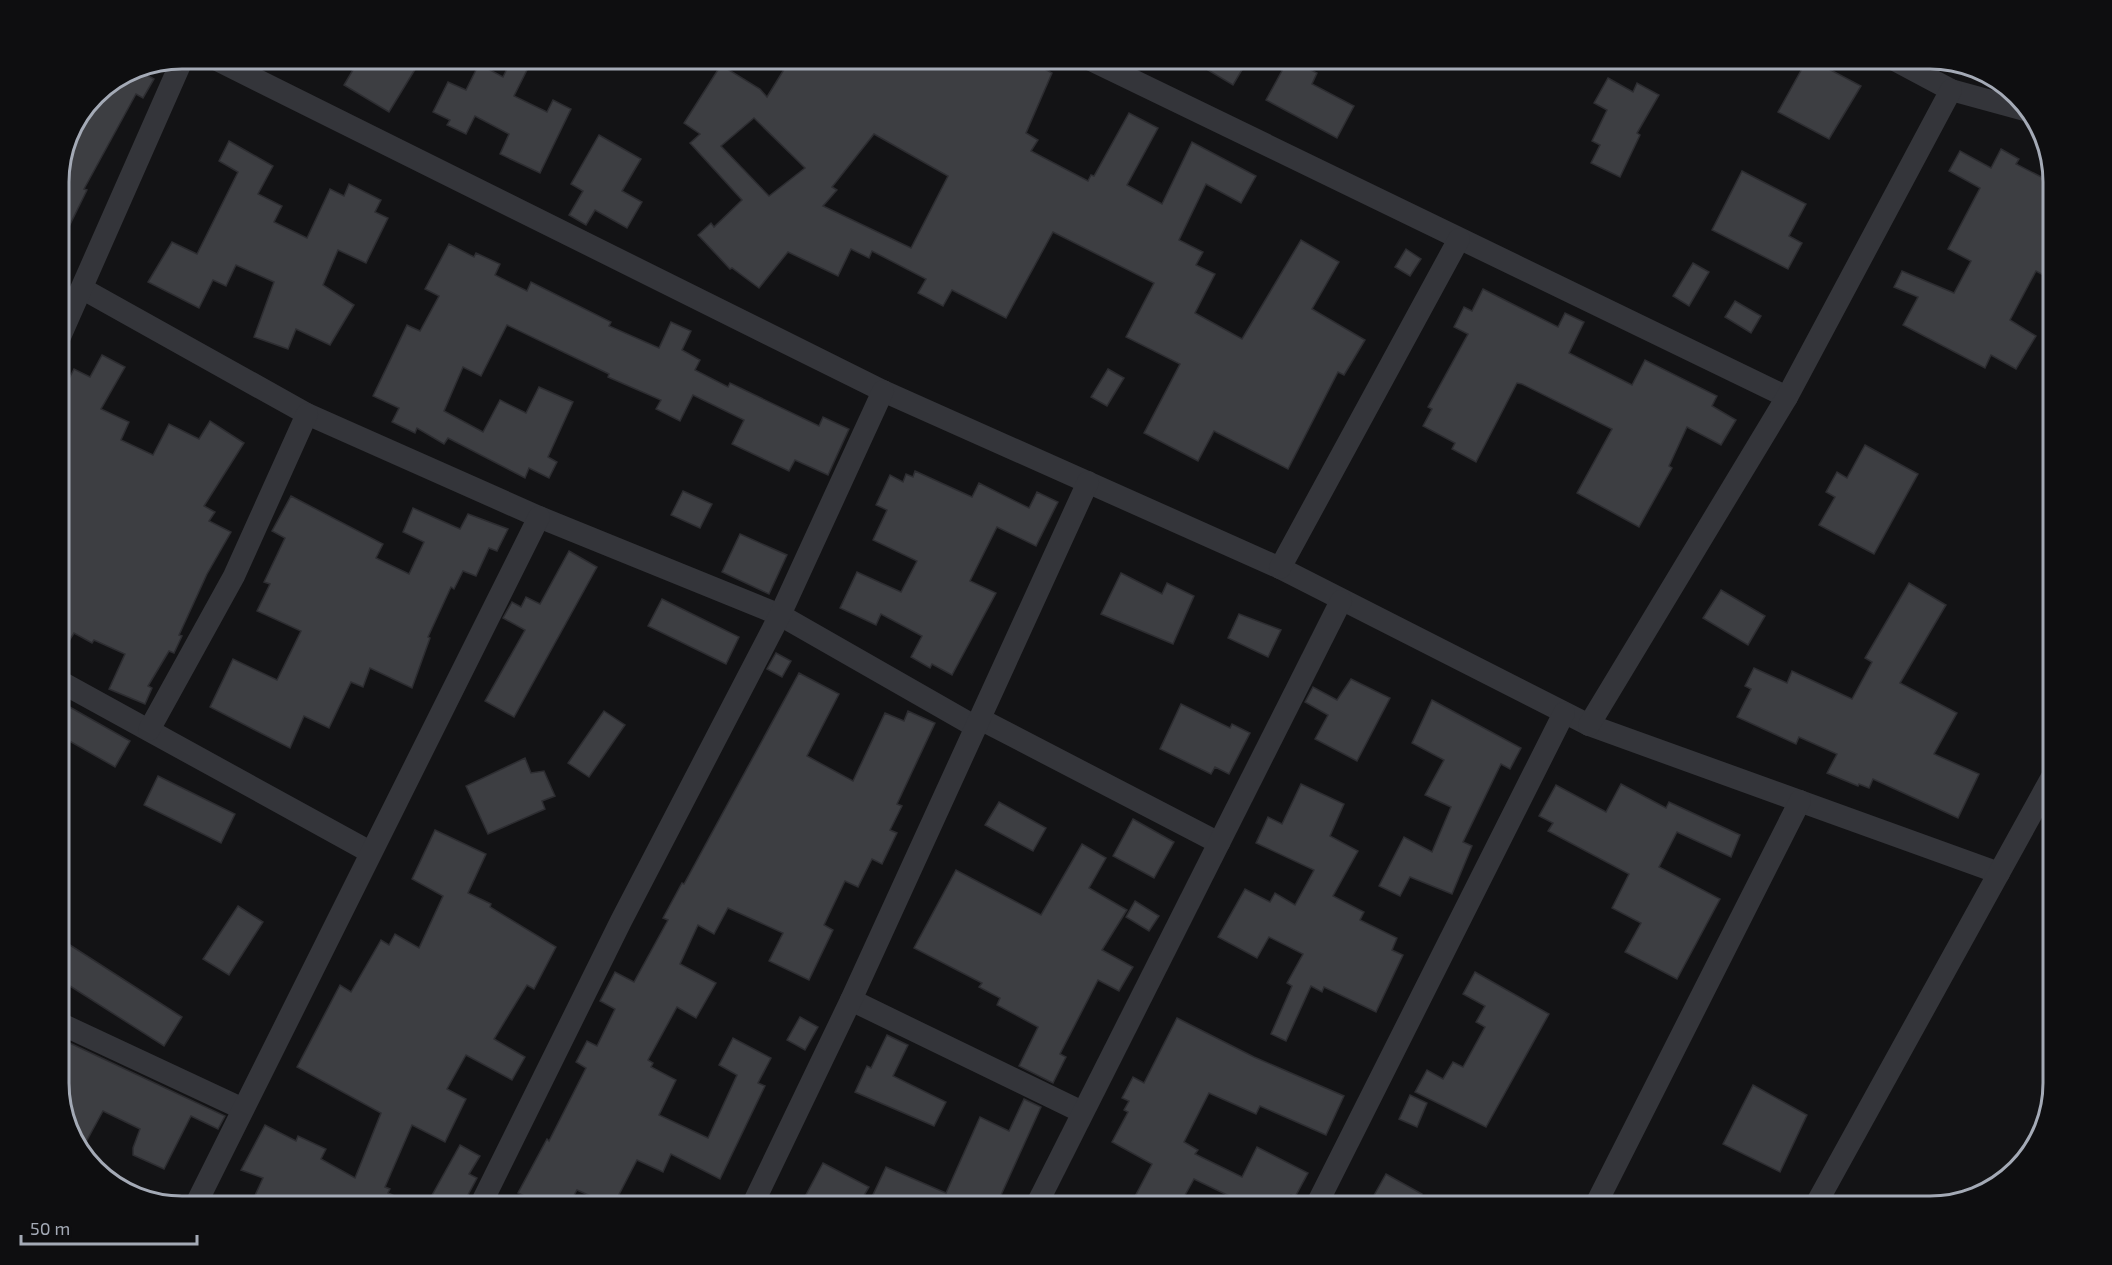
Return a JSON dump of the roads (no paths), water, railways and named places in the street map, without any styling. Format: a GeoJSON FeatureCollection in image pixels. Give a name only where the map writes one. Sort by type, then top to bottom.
{"type":"FeatureCollection","features":[{"type":"Feature","properties":{"kind":"street"},"geometry":{"type":"LineString","coordinates":[[69,318],[178,69]]}},
{"type":"Feature","properties":{"kind":"street"},"geometry":{"type":"LineString","coordinates":[[235,69],[883,392],[1280,568],[1589,725],[1999,873]]}},
{"type":"Feature","properties":{"kind":"street"},"geometry":{"type":"LineString","coordinates":[[1110,69],[1787,397]]}},
{"type":"Feature","properties":{"kind":"street"},"geometry":{"type":"LineString","coordinates":[[1912,69],[1952,90],[2015,107]]}},
{"type":"Feature","properties":{"kind":"street"},"geometry":{"type":"LineString","coordinates":[[1589,725],[1787,397],[1952,90]]}},
{"type":"Feature","properties":{"kind":"street"},"geometry":{"type":"LineString","coordinates":[[1280,568],[1460,239]]}},
{"type":"Feature","properties":{"kind":"street"},"geometry":{"type":"LineString","coordinates":[[83,289],[307,414],[539,517],[780,615],[978,723],[1218,843]]}},
{"type":"Feature","properties":{"kind":"street"},"geometry":{"type":"LineString","coordinates":[[485,1196],[621,921],[780,615],[883,392]]}},
{"type":"Feature","properties":{"kind":"street"},"geometry":{"type":"LineString","coordinates":[[149,730],[234,576],[307,414]]}},
{"type":"Feature","properties":{"kind":"street"},"geometry":{"type":"LineString","coordinates":[[757,1196],[851,1000],[1088,482]]}},
{"type":"Feature","properties":{"kind":"street"},"geometry":{"type":"LineString","coordinates":[[200,1196],[539,517]]}},
{"type":"Feature","properties":{"kind":"street"},"geometry":{"type":"LineString","coordinates":[[1041,1196],[1341,601]]}},
{"type":"Feature","properties":{"kind":"street"},"geometry":{"type":"LineString","coordinates":[[69,686],[370,852]]}},
{"type":"Feature","properties":{"kind":"street"},"geometry":{"type":"LineString","coordinates":[[1322,1196],[1564,713]]}},
{"type":"Feature","properties":{"kind":"street"},"geometry":{"type":"LineString","coordinates":[[1821,1196],[2043,793]]}},
{"type":"Feature","properties":{"kind":"street"},"geometry":{"type":"LineString","coordinates":[[1600,1196],[1800,801]]}},
{"type":"Feature","properties":{"kind":"street"},"geometry":{"type":"LineString","coordinates":[[851,1000],[1082,1112]]}},
{"type":"Feature","properties":{"kind":"street"},"geometry":{"type":"LineString","coordinates":[[69,1028],[243,1109]]}}]}
